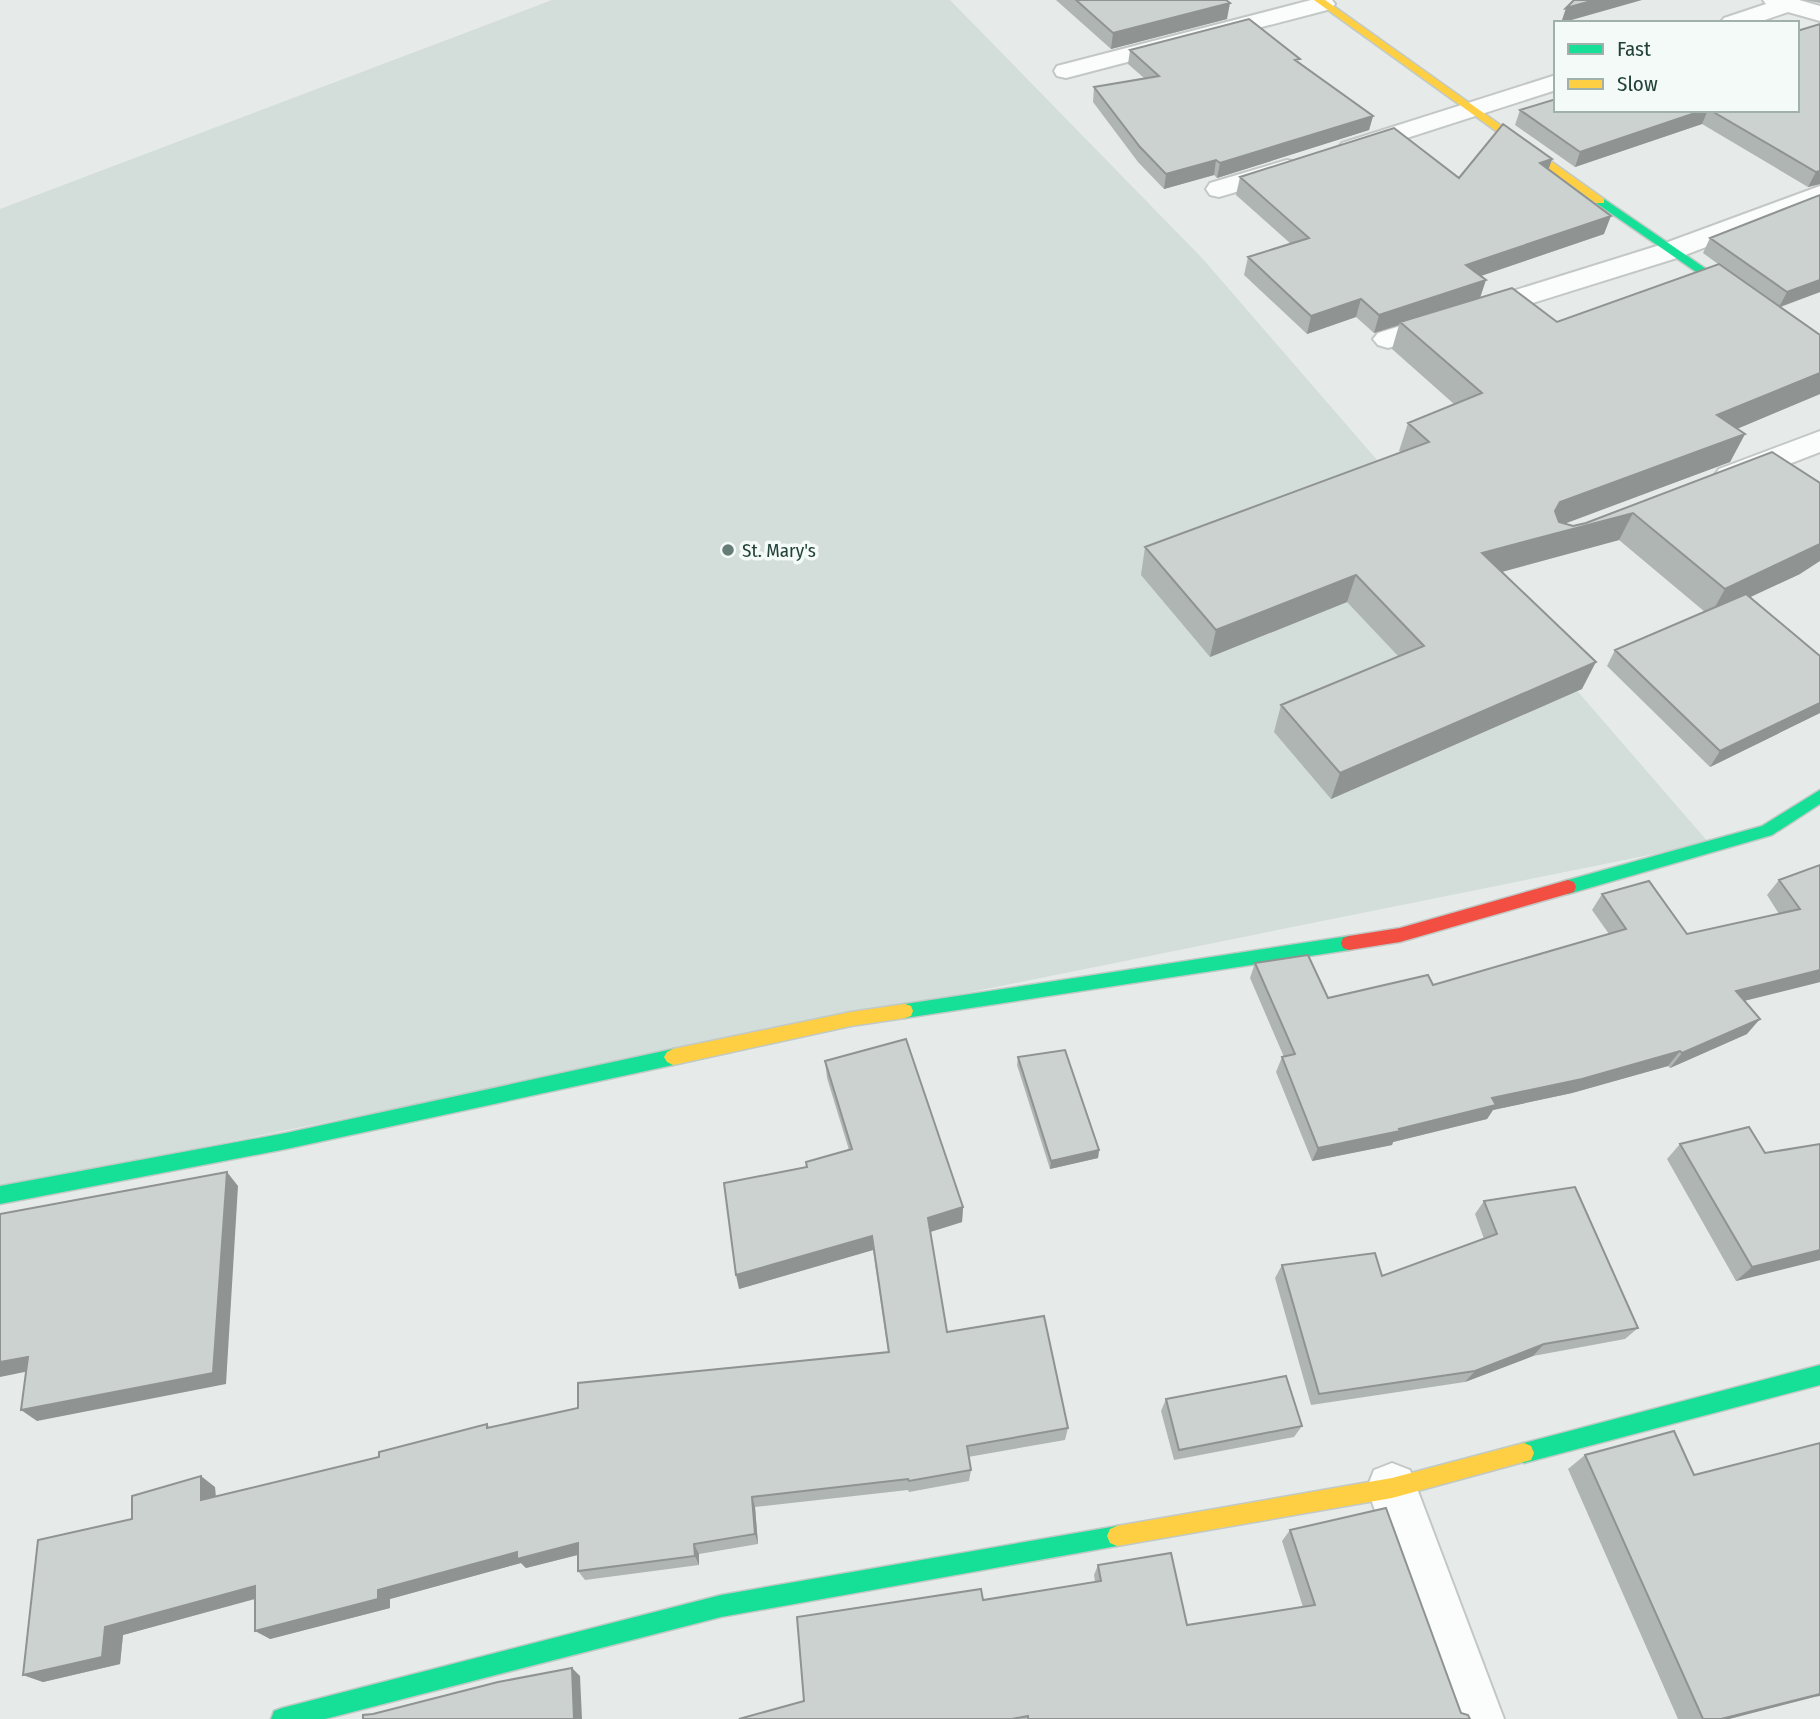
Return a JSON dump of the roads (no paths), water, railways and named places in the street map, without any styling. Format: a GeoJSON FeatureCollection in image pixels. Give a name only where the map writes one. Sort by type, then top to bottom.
{"type":"FeatureCollection","features":[{"type":"Feature","properties":{"kind":"street"},"geometry":{"type":"LineString","coordinates":[[1066,71],[1321,2],[1670,251],[1820,353]]}},
{"type":"Feature","properties":{"kind":"street"},"geometry":{"type":"LineString","coordinates":[[1737,21],[1781,2],[1820,14]]}},
{"type":"Feature","properties":{"kind":"street"},"geometry":{"type":"LineString","coordinates":[[1219,189],[1554,83]]}},
{"type":"Feature","properties":{"kind":"street"},"geometry":{"type":"LineString","coordinates":[[1388,339],[1670,251],[1820,194]]}},
{"type":"Feature","properties":{"kind":"street"},"geometry":{"type":"LineString","coordinates":[[1703,486],[1820,442]]}},
{"type":"Feature","properties":{"kind":"street"},"geometry":{"type":"LineString","coordinates":[[0,1195],[286,1141],[851,1019],[1400,935],[1767,831],[1820,796]]}},
{"type":"Feature","properties":{"kind":"street"},"geometry":{"type":"LineString","coordinates":[[282,1719],[721,1606],[1392,1488],[1820,1375]]}},
{"type":"Feature","properties":{"kind":"street"},"geometry":{"type":"LineString","coordinates":[[1392,1488],[1477,1719]]}},
{"type":"Feature","properties":{"kind":"place","name":"St. Mary's"},"geometry":{"type":"Point","coordinates":[728,550]}}]}
